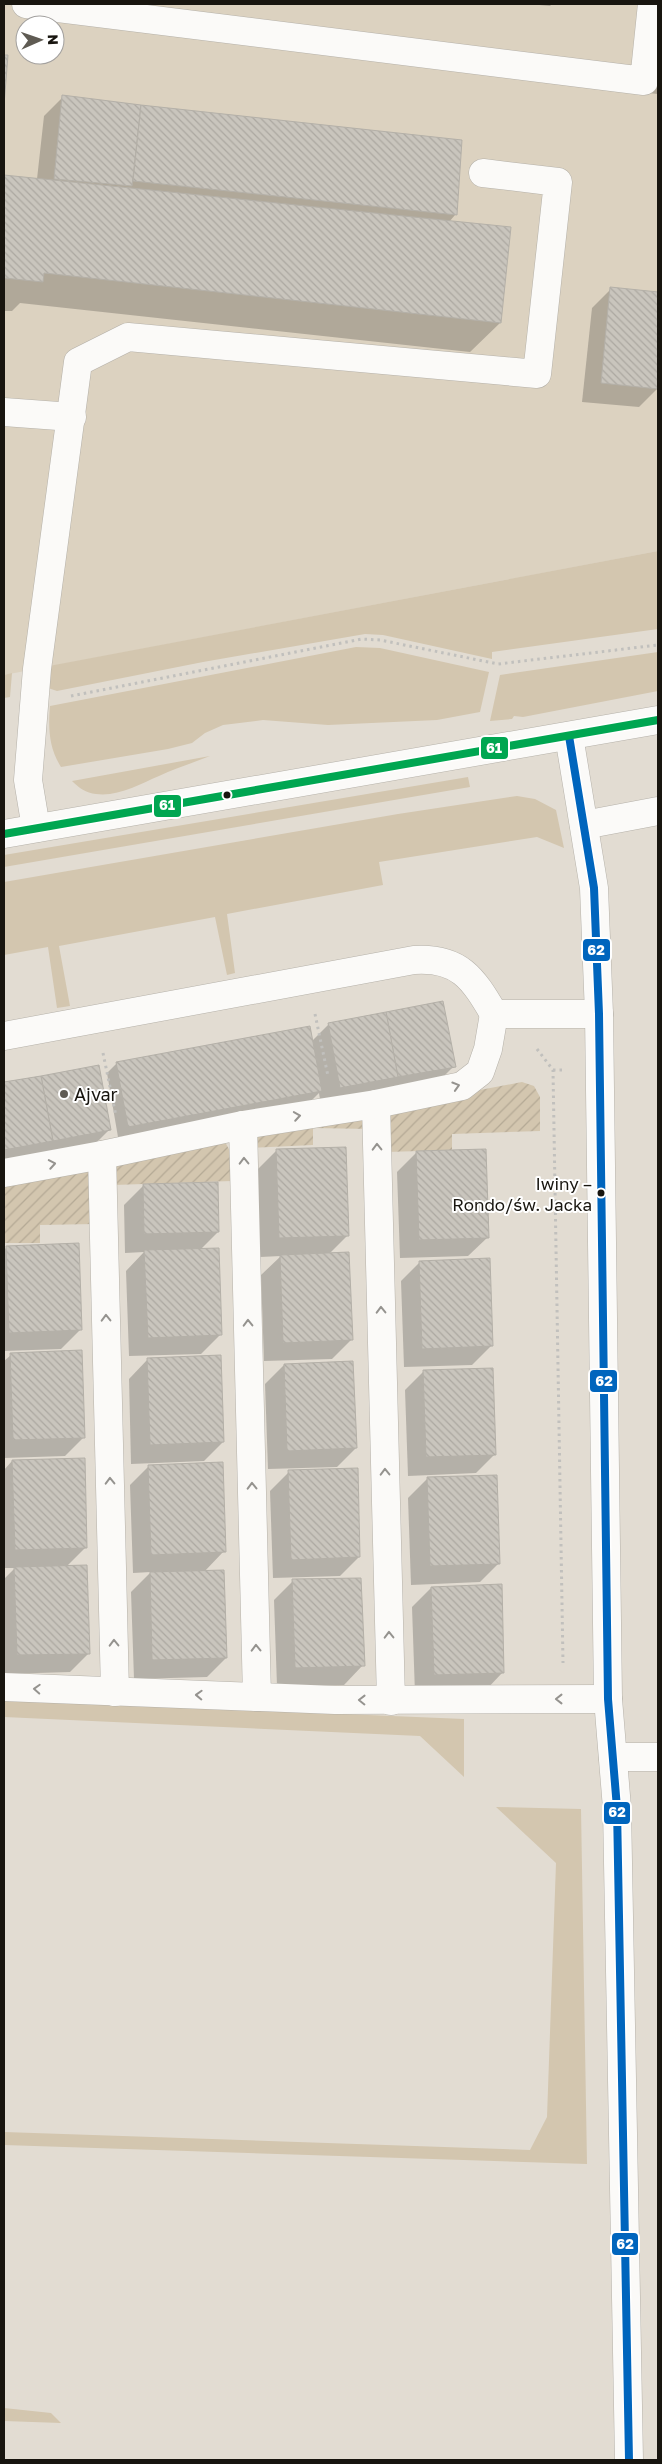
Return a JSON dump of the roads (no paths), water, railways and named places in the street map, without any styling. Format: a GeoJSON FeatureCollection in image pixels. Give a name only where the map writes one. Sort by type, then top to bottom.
{"type":"FeatureCollection","features":[{"type":"Feature","properties":{"kind":"street"},"geometry":{"type":"LineString","coordinates":[[26,4],[200,15],[294,36],[644,81],[652,4]]}},
{"type":"Feature","properties":{"kind":"street"},"geometry":{"type":"LineString","coordinates":[[36,828],[28,780],[37,669],[78,362],[128,336],[537,374],[558,182],[483,173]]}},
{"type":"Feature","properties":{"kind":"street"},"geometry":{"type":"LineString","coordinates":[[4,412],[72,418]]}},
{"type":"Feature","properties":{"kind":"street"},"geometry":{"type":"LineString","coordinates":[[4,834],[658,720]]}},
{"type":"Feature","properties":{"kind":"street"},"geometry":{"type":"LineString","coordinates":[[569,736],[594,888],[599,1014],[608,1699],[617,1808],[629,2460]]}},
{"type":"Feature","properties":{"kind":"street"},"geometry":{"type":"LineString","coordinates":[[584,825],[658,811]]}},
{"type":"Feature","properties":{"kind":"street"},"geometry":{"type":"LineString","coordinates":[[4,1036],[414,960],[430,959],[446,962],[462,972],[477,985],[492,1023],[480,1072],[462,1086],[376,1104],[243,1125],[113,1153],[4,1173]]}},
{"type":"Feature","properties":{"kind":"street"},"geometry":{"type":"LineString","coordinates":[[492,1023],[599,1014]]}},
{"type":"Feature","properties":{"kind":"street"},"geometry":{"type":"LineString","coordinates":[[376,1104],[391,1701]]}},
{"type":"Feature","properties":{"kind":"street"},"geometry":{"type":"LineString","coordinates":[[243,1125],[257,1697]]}},
{"type":"Feature","properties":{"kind":"street"},"geometry":{"type":"LineString","coordinates":[[113,1153],[115,1692]]}},
{"type":"Feature","properties":{"kind":"street"},"geometry":{"type":"LineString","coordinates":[[4,1687],[391,1701],[608,1699]]}},
{"type":"Feature","properties":{"kind":"street"},"geometry":{"type":"LineString","coordinates":[[613,1757],[658,1757]]}},
{"type":"Feature","properties":{"kind":"place","name":"Ajvar"},"geometry":{"type":"Point","coordinates":[64,1094]}},
{"type":"Feature","properties":{"kind":"place","name":"Iwiny – Rondo/św. Jacka"},"geometry":{"type":"Point","coordinates":[601,1193]}}]}
